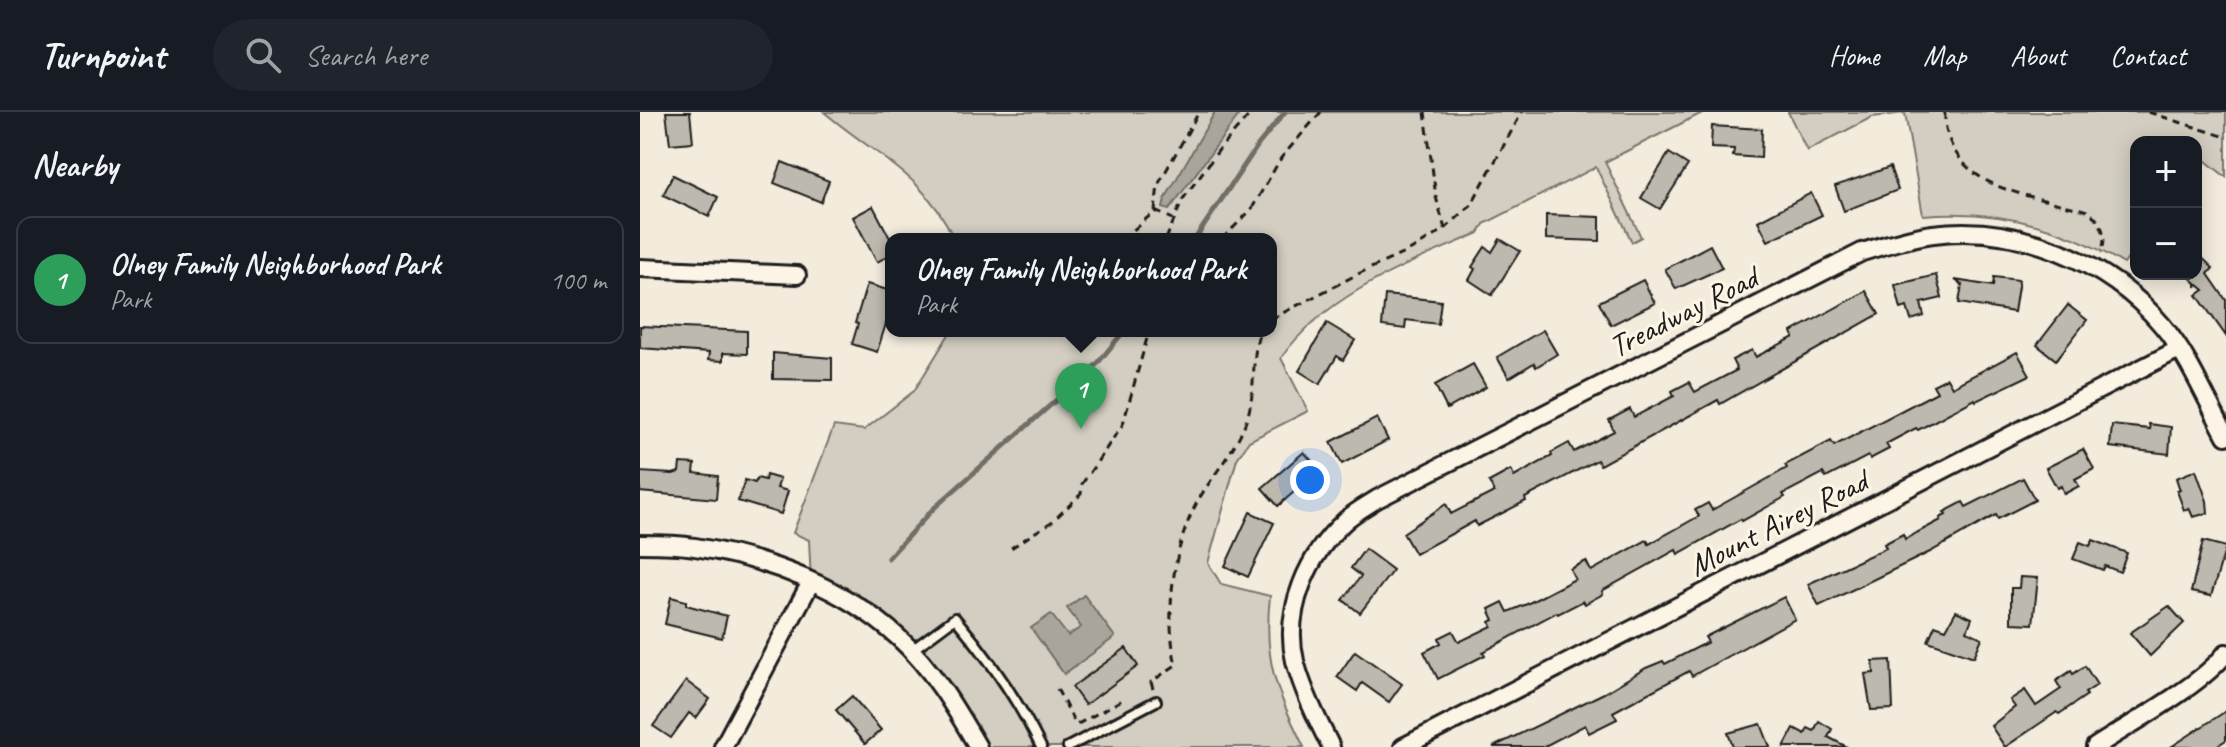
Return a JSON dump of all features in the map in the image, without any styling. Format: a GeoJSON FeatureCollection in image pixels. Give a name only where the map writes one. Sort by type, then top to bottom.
{"type":"FeatureCollection","features":[{"type":"Feature","properties":{"kind":"street","name":"Treadway Road"},"geometry":{"type":"LineString","coordinates":[[1331,747],[1312,709],[1295,658],[1293,614],[1305,575],[1347,518],[1377,499],[1862,252],[1936,233],[1988,234],[2042,245],[2094,269],[2139,301],[2162,326],[2179,349],[2226,436]]}},
{"type":"Feature","properties":{"kind":"street"},"geometry":{"type":"LineString","coordinates":[[640,268],[797,275]]}},
{"type":"Feature","properties":{"kind":"street","name":"Mount Airey Road"},"geometry":{"type":"LineString","coordinates":[[1403,747],[2179,349]]}},
{"type":"Feature","properties":{"kind":"street"},"geometry":{"type":"LineString","coordinates":[[640,544],[693,546],[757,560],[846,599],[877,620],[911,651],[959,713],[978,747]]}},
{"type":"Feature","properties":{"kind":"street"},"geometry":{"type":"LineString","coordinates":[[723,747],[811,582]]}},
{"type":"Feature","properties":{"kind":"street"},"geometry":{"type":"LineString","coordinates":[[2095,747],[2189,686],[2226,653]]}},
{"type":"Feature","properties":{"kind":"lane"},"geometry":{"type":"LineString","coordinates":[[911,651],[955,618],[1001,677],[1041,747]]}},
{"type":"Feature","properties":{"kind":"lane"},"geometry":{"type":"LineString","coordinates":[[1068,747],[1156,701]]}},
{"type":"Feature","properties":{"kind":"path"},"geometry":{"type":"LineString","coordinates":[[1130,233],[1155,211],[1158,185],[1199,112]]}},
{"type":"Feature","properties":{"kind":"path"},"geometry":{"type":"LineString","coordinates":[[1169,233],[1183,199],[1221,147],[1252,112]]}},
{"type":"Feature","properties":{"kind":"path"},"geometry":{"type":"LineString","coordinates":[[1228,233],[1251,210],[1281,158],[1321,112]]}},
{"type":"Feature","properties":{"kind":"path"},"geometry":{"type":"LineString","coordinates":[[1425,112],[1436,197],[1445,229]]}},
{"type":"Feature","properties":{"kind":"path"},"geometry":{"type":"LineString","coordinates":[[1277,316],[1411,250],[1445,229],[1471,205],[1522,112]]}},
{"type":"Feature","properties":{"kind":"path"},"geometry":{"type":"LineString","coordinates":[[1945,112],[1950,143],[1964,165],[1982,180],[2087,211],[2102,225],[2105,243],[2094,269]]}},
{"type":"Feature","properties":{"kind":"path"},"geometry":{"type":"LineString","coordinates":[[2148,112],[2226,137]]}},
{"type":"Feature","properties":{"kind":"path"},"geometry":{"type":"LineString","coordinates":[[1155,211],[1175,220]]}},
{"type":"Feature","properties":{"kind":"path"},"geometry":{"type":"LineString","coordinates":[[1011,548],[1053,521],[1081,494],[1082,484],[1123,424],[1147,337]]}},
{"type":"Feature","properties":{"kind":"path"},"geometry":{"type":"LineString","coordinates":[[1156,701],[1151,682],[1176,665],[1171,641],[1172,600],[1182,540],[1201,496],[1238,441],[1247,419],[1259,337]]}},
{"type":"Feature","properties":{"kind":"path"},"geometry":{"type":"LineString","coordinates":[[1057,689],[1076,725],[1122,700],[1130,715]]}},
{"type":"Feature","properties":{"kind":"shaded area"},"geometry":{"type":"Polygon","coordinates":[[[824,112],[1704,112],[1605,162],[1641,237],[1632,242],[1596,167],[1484,224],[1479,233],[1397,269],[1345,298],[1321,315],[1281,358],[1308,411],[1249,441],[1237,459],[1208,563],[1221,584],[1270,596],[1270,657],[1279,691],[1304,747],[978,747],[911,651],[811,582],[809,540],[793,533],[834,426],[864,430],[914,391],[947,337],[1277,337],[1277,233],[951,233],[929,198],[914,182],[824,112]]]}},
{"type":"Feature","properties":{"kind":"shaded area"},"geometry":{"type":"Polygon","coordinates":[[[1215,112],[1241,112],[1169,210],[1163,208],[1165,199],[1215,112]]]}},
{"type":"Feature","properties":{"kind":"shaded area"},"geometry":{"type":"Polygon","coordinates":[[[1788,112],[2226,112],[2226,177],[2202,158],[2202,136],[2130,136],[2130,256],[2124,264],[2077,239],[2028,223],[1976,215],[1923,215],[1905,113],[1872,117],[1807,151],[1788,112]]]}},
{"type":"Feature","properties":{"kind":"shaded area"},"geometry":{"type":"Polygon","coordinates":[[[1084,595],[1115,637],[1064,674],[1031,628],[1051,614],[1068,636],[1081,627],[1067,608],[1084,595]]]}},
{"type":"Feature","properties":{"kind":"building"},"geometry":{"type":"Polygon","coordinates":[[[666,112],[690,112],[693,142],[670,144],[666,112]]]}},
{"type":"Feature","properties":{"kind":"building"},"geometry":{"type":"Polygon","coordinates":[[[1712,126],[1762,129],[1761,158],[1733,156],[1734,149],[1711,148],[1712,126]]]}},
{"type":"Feature","properties":{"kind":"building"},"geometry":{"type":"Polygon","coordinates":[[[1669,153],[1688,165],[1660,209],[1641,198],[1669,153]]]}},
{"type":"Feature","properties":{"kind":"building"},"geometry":{"type":"Polygon","coordinates":[[[782,162],[829,181],[821,202],[774,183],[782,162]]]}},
{"type":"Feature","properties":{"kind":"building"},"geometry":{"type":"Polygon","coordinates":[[[1890,167],[1898,190],[1844,211],[1835,186],[1890,167]]]}},
{"type":"Feature","properties":{"kind":"building"},"geometry":{"type":"Polygon","coordinates":[[[673,175],[718,197],[709,217],[663,195],[673,175]]]}},
{"type":"Feature","properties":{"kind":"building"},"geometry":{"type":"Polygon","coordinates":[[[1811,193],[1822,215],[1768,241],[1758,221],[1811,193]]]}},
{"type":"Feature","properties":{"kind":"building"},"geometry":{"type":"Polygon","coordinates":[[[873,206],[887,233],[885,257],[877,262],[853,217],[873,206]]]}},
{"type":"Feature","properties":{"kind":"building"},"geometry":{"type":"Polygon","coordinates":[[[1546,215],[1600,217],[1600,241],[1546,239],[1546,215]]]}},
{"type":"Feature","properties":{"kind":"building"},"geometry":{"type":"Polygon","coordinates":[[[1500,239],[1520,251],[1492,295],[1469,280],[1475,269],[1472,267],[1485,247],[1492,252],[1500,239]]]}},
{"type":"Feature","properties":{"kind":"building"},"geometry":{"type":"Polygon","coordinates":[[[1710,245],[1722,268],[1676,289],[1665,269],[1710,245]]]}},
{"type":"Feature","properties":{"kind":"building"},"geometry":{"type":"Polygon","coordinates":[[[2202,258],[2213,268],[2208,274],[2226,300],[2226,336],[2197,295],[2204,290],[2193,280],[2202,280],[2202,258]]]}},
{"type":"Feature","properties":{"kind":"building"},"geometry":{"type":"Polygon","coordinates":[[[1936,275],[1942,298],[1921,303],[1924,316],[1911,320],[1907,307],[1901,309],[1895,285],[1936,275]]]}},
{"type":"Feature","properties":{"kind":"building"},"geometry":{"type":"Polygon","coordinates":[[[1994,277],[2019,280],[2014,312],[1959,303],[1962,285],[1955,280],[1993,286],[1994,277]]]}},
{"type":"Feature","properties":{"kind":"building"},"geometry":{"type":"Polygon","coordinates":[[[1643,280],[1655,303],[1611,325],[1599,302],[1643,280]]]}},
{"type":"Feature","properties":{"kind":"building"},"geometry":{"type":"Polygon","coordinates":[[[867,284],[885,289],[885,327],[877,352],[852,344],[858,324],[855,323],[867,284]]]}},
{"type":"Feature","properties":{"kind":"building"},"geometry":{"type":"Polygon","coordinates":[[[1866,291],[1879,314],[1720,404],[1718,400],[1600,465],[1597,460],[1525,498],[1526,501],[1477,526],[1475,521],[1415,554],[1403,533],[1446,504],[1451,514],[1494,492],[1489,482],[1511,470],[1514,477],[1569,443],[1574,452],[1614,431],[1609,420],[1630,409],[1634,417],[1674,396],[1672,391],[1689,382],[1695,392],[1737,370],[1732,360],[1752,350],[1756,357],[1794,337],[1792,332],[1866,291]]]}},
{"type":"Feature","properties":{"kind":"building"},"geometry":{"type":"Polygon","coordinates":[[[1385,295],[1441,301],[1438,324],[1406,320],[1405,329],[1382,326],[1385,295]]]}},
{"type":"Feature","properties":{"kind":"building"},"geometry":{"type":"Polygon","coordinates":[[[2068,305],[2087,320],[2056,360],[2037,345],[2068,305]]]}},
{"type":"Feature","properties":{"kind":"building"},"geometry":{"type":"Polygon","coordinates":[[[1327,323],[1355,340],[1343,360],[1337,356],[1320,384],[1299,371],[1327,323]]]}},
{"type":"Feature","properties":{"kind":"building"},"geometry":{"type":"Polygon","coordinates":[[[640,326],[747,331],[747,354],[723,353],[723,361],[708,360],[709,353],[640,348],[640,326]]]}},
{"type":"Feature","properties":{"kind":"building"},"geometry":{"type":"Polygon","coordinates":[[[1543,330],[1557,354],[1509,378],[1497,357],[1543,330]]]}},
{"type":"Feature","properties":{"kind":"building"},"geometry":{"type":"Polygon","coordinates":[[[2017,352],[2030,375],[1975,399],[1918,430],[1916,428],[1886,444],[1889,449],[1870,459],[1868,456],[1826,478],[1823,473],[1742,521],[1678,554],[1676,550],[1602,591],[1603,594],[1585,604],[1583,601],[1557,612],[1438,679],[1424,652],[1441,643],[1439,638],[1453,631],[1459,642],[1492,626],[1490,622],[1494,620],[1489,609],[1503,602],[1508,612],[1527,604],[1575,579],[1570,569],[1586,561],[1591,571],[1647,540],[1649,544],[1699,516],[1695,510],[1708,503],[1712,510],[1787,468],[1785,465],[1831,441],[1834,446],[1937,392],[1933,385],[1947,378],[1952,387],[2017,352]]]}},
{"type":"Feature","properties":{"kind":"building"},"geometry":{"type":"Polygon","coordinates":[[[773,353],[832,358],[832,380],[773,379],[773,353]]]}},
{"type":"Feature","properties":{"kind":"building"},"geometry":{"type":"Polygon","coordinates":[[[1473,364],[1486,387],[1447,409],[1435,385],[1473,364]]]}},
{"type":"Feature","properties":{"kind":"building"},"geometry":{"type":"Polygon","coordinates":[[[1377,418],[1388,440],[1342,464],[1331,442],[1377,418]]]}},
{"type":"Feature","properties":{"kind":"building"},"geometry":{"type":"Polygon","coordinates":[[[2149,424],[2171,427],[2169,454],[2110,447],[2112,425],[2150,429],[2149,424]]]}},
{"type":"Feature","properties":{"kind":"building"},"geometry":{"type":"Polygon","coordinates":[[[2083,449],[2094,469],[2075,479],[2079,486],[2064,494],[2046,468],[2083,449]]]}},
{"type":"Feature","properties":{"kind":"building"},"geometry":{"type":"Polygon","coordinates":[[[1304,452],[1325,476],[1307,491],[1302,485],[1278,506],[1262,488],[1304,452]]]}},
{"type":"Feature","properties":{"kind":"building"},"geometry":{"type":"Polygon","coordinates":[[[680,463],[695,464],[694,473],[718,476],[716,499],[640,492],[640,472],[673,474],[679,472],[680,463]]]}},
{"type":"Feature","properties":{"kind":"building"},"geometry":{"type":"Polygon","coordinates":[[[2196,470],[2208,513],[2193,517],[2189,508],[2184,510],[2176,478],[2196,470]]]}},
{"type":"Feature","properties":{"kind":"building"},"geometry":{"type":"Polygon","coordinates":[[[766,475],[780,479],[777,488],[788,491],[781,514],[738,501],[745,480],[755,483],[757,478],[765,480],[766,475]]]}},
{"type":"Feature","properties":{"kind":"building"},"geometry":{"type":"Polygon","coordinates":[[[2023,478],[2035,500],[1998,519],[1996,515],[1930,552],[1819,606],[1808,584],[1886,548],[1884,544],[1903,534],[1905,539],[1941,520],[1946,515],[1944,512],[1963,502],[1966,507],[2023,478]]]}},
{"type":"Feature","properties":{"kind":"building"},"geometry":{"type":"Polygon","coordinates":[[[1250,512],[1274,523],[1248,577],[1225,566],[1250,512]]]}},
{"type":"Feature","properties":{"kind":"building"},"geometry":{"type":"Polygon","coordinates":[[[2093,540],[2127,553],[2120,572],[2105,566],[2103,570],[2073,559],[2080,542],[2090,546],[2093,540]]]}},
{"type":"Feature","properties":{"kind":"building"},"geometry":{"type":"Polygon","coordinates":[[[2203,541],[2226,547],[2211,596],[2191,592],[2203,541]]]}},
{"type":"Feature","properties":{"kind":"building"},"geometry":{"type":"Polygon","coordinates":[[[1365,549],[1393,570],[1360,613],[1343,600],[1361,576],[1351,568],[1365,549]]]}},
{"type":"Feature","properties":{"kind":"building"},"geometry":{"type":"Polygon","coordinates":[[[2020,577],[2038,578],[2033,624],[2011,623],[2011,588],[2019,588],[2020,577]]]}},
{"type":"Feature","properties":{"kind":"building"},"geometry":{"type":"Polygon","coordinates":[[[671,597],[686,601],[686,605],[727,616],[722,638],[665,624],[671,597]]]}},
{"type":"Feature","properties":{"kind":"building"},"geometry":{"type":"Polygon","coordinates":[[[1784,597],[1795,619],[1692,676],[1689,671],[1613,712],[1617,719],[1589,733],[1585,725],[1543,747],[1493,747],[1604,693],[1646,668],[1663,661],[1665,664],[1708,642],[1705,637],[1784,597]]]}},
{"type":"Feature","properties":{"kind":"building"},"geometry":{"type":"Polygon","coordinates":[[[2169,606],[2184,623],[2150,656],[2130,633],[2169,606]]]}},
{"type":"Feature","properties":{"kind":"building"},"geometry":{"type":"Polygon","coordinates":[[[1956,611],[1972,618],[1967,631],[1982,638],[1974,657],[1928,641],[1935,625],[1946,629],[1956,611]]]}},
{"type":"Feature","properties":{"kind":"building"},"geometry":{"type":"Polygon","coordinates":[[[1126,648],[1138,666],[1085,705],[1072,687],[1126,648]]]}},
{"type":"Feature","properties":{"kind":"building"},"geometry":{"type":"Polygon","coordinates":[[[1355,651],[1402,684],[1389,702],[1362,683],[1357,691],[1337,677],[1355,651]]]}},
{"type":"Feature","properties":{"kind":"building"},"geometry":{"type":"Polygon","coordinates":[[[1891,660],[1893,709],[1871,710],[1865,674],[1874,673],[1873,661],[1891,660]]]}},
{"type":"Feature","properties":{"kind":"building"},"geometry":{"type":"Polygon","coordinates":[[[2085,666],[2097,685],[2059,714],[2057,712],[2005,747],[1991,726],[2015,707],[2010,700],[2025,690],[2036,706],[2061,689],[2056,681],[2085,666]]]}},
{"type":"Feature","properties":{"kind":"building"},"geometry":{"type":"Polygon","coordinates":[[[686,681],[710,699],[696,718],[689,713],[671,738],[653,726],[686,681]]]}},
{"type":"Feature","properties":{"kind":"building"},"geometry":{"type":"Polygon","coordinates":[[[852,696],[881,730],[865,744],[836,710],[852,696]]]}},
{"type":"Feature","properties":{"kind":"building"},"geometry":{"type":"Polygon","coordinates":[[[2226,711],[2226,740],[2215,747],[2171,747],[2226,711]]]}},
{"type":"Feature","properties":{"kind":"building"},"geometry":{"type":"Polygon","coordinates":[[[1819,721],[1832,729],[1828,737],[1847,747],[1784,747],[1794,728],[1805,734],[1808,728],[1814,731],[1819,721]]]}},
{"type":"Feature","properties":{"kind":"building"},"geometry":{"type":"Polygon","coordinates":[[[1761,724],[1770,747],[1733,747],[1728,733],[1761,724]]]}},
{"type":"Feature","properties":{"kind":"waterway"},"geometry":{"type":"LineString","coordinates":[[1199,233],[1258,145],[1285,112]]}},
{"type":"Feature","properties":{"kind":"waterway"},"geometry":{"type":"LineString","coordinates":[[888,558],[933,509],[1097,364],[1119,337]]}},
{"type":"Feature","properties":{"kind":"place","name":"Olney Family Neighborhood Park"},"geometry":{"type":"Point","coordinates":[1081,429]}}]}
